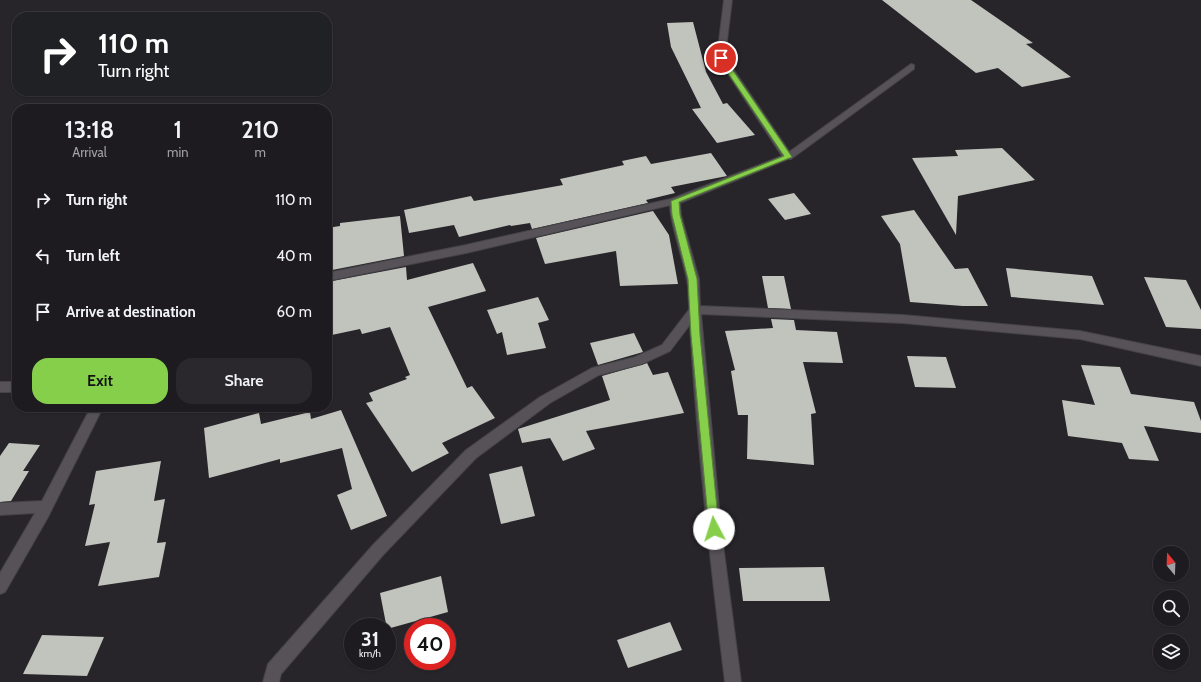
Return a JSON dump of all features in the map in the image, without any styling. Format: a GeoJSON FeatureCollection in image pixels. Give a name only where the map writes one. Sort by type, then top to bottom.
{"type":"FeatureCollection","features":[{"type":"Feature","properties":{"kind":"street"},"geometry":{"type":"LineString","coordinates":[[728,0],[721,58],[788,157]]}},
{"type":"Feature","properties":{"kind":"street"},"geometry":{"type":"LineString","coordinates":[[332,276],[466,249],[675,201],[788,157],[911,67]]}},
{"type":"Feature","properties":{"kind":"street"},"geometry":{"type":"LineString","coordinates":[[675,201],[676,215],[693,279],[714,529],[733,682]]}},
{"type":"Feature","properties":{"kind":"street"},"geometry":{"type":"LineString","coordinates":[[695,310],[793,312],[1080,334],[1201,361]]}},
{"type":"Feature","properties":{"kind":"street"},"geometry":{"type":"LineString","coordinates":[[271,682],[274,670],[373,556],[471,454],[545,400],[596,371],[638,361],[666,348],[695,310]]}},
{"type":"Feature","properties":{"kind":"street"},"geometry":{"type":"LineString","coordinates":[[0,387],[12,387]]}},
{"type":"Feature","properties":{"kind":"street"},"geometry":{"type":"LineString","coordinates":[[0,587],[46,507],[94,412]]}},
{"type":"Feature","properties":{"kind":"street"},"geometry":{"type":"LineString","coordinates":[[0,509],[46,507]]}},
{"type":"Feature","properties":{"kind":"building"},"geometry":{"type":"Polygon","coordinates":[[[882,0],[971,0],[1033,43],[1026,44],[1071,77],[1022,87],[998,68],[976,73],[882,0]]]}},
{"type":"Feature","properties":{"kind":"building"},"geometry":{"type":"Polygon","coordinates":[[[693,22],[706,72],[723,104],[727,103],[755,135],[717,143],[692,109],[701,108],[671,47],[667,23],[693,22]]]}},
{"type":"Feature","properties":{"kind":"building"},"geometry":{"type":"Polygon","coordinates":[[[1002,148],[1035,180],[958,196],[956,235],[912,158],[958,156],[955,150],[1002,148]]]}},
{"type":"Feature","properties":{"kind":"building"},"geometry":{"type":"Polygon","coordinates":[[[711,153],[727,176],[671,187],[675,193],[646,200],[648,203],[532,229],[530,223],[510,225],[459,237],[454,225],[409,233],[404,210],[471,196],[474,201],[563,185],[560,179],[624,165],[622,161],[646,156],[651,164],[711,153]]]}},
{"type":"Feature","properties":{"kind":"building"},"geometry":{"type":"Polygon","coordinates":[[[794,193],[811,214],[785,220],[768,199],[794,193]]]}},
{"type":"Feature","properties":{"kind":"building"},"geometry":{"type":"Polygon","coordinates":[[[914,210],[955,269],[968,268],[988,306],[963,306],[910,302],[900,244],[881,216],[914,210]]]}},
{"type":"Feature","properties":{"kind":"building"},"geometry":{"type":"Polygon","coordinates":[[[653,211],[669,235],[678,284],[620,286],[616,251],[545,264],[536,238],[653,211]]]}},
{"type":"Feature","properties":{"kind":"building"},"geometry":{"type":"Polygon","coordinates":[[[400,216],[404,256],[332,270],[332,227],[340,226],[340,223],[400,216]]]}},
{"type":"Feature","properties":{"kind":"building"},"geometry":{"type":"Polygon","coordinates":[[[473,263],[486,291],[428,307],[467,388],[472,386],[495,418],[442,443],[449,453],[412,472],[366,403],[373,401],[369,393],[407,379],[405,377],[410,375],[390,327],[362,334],[360,329],[332,335],[332,281],[406,267],[407,280],[473,263]]]}},
{"type":"Feature","properties":{"kind":"building"},"geometry":{"type":"Polygon","coordinates":[[[1006,268],[1092,276],[1104,305],[1011,297],[1006,268]]]}},
{"type":"Feature","properties":{"kind":"building"},"geometry":{"type":"Polygon","coordinates":[[[762,276],[784,276],[791,309],[768,308],[762,276]]]}},
{"type":"Feature","properties":{"kind":"building"},"geometry":{"type":"Polygon","coordinates":[[[1144,277],[1186,280],[1201,310],[1201,329],[1166,327],[1144,277]]]}},
{"type":"Feature","properties":{"kind":"building"},"geometry":{"type":"Polygon","coordinates":[[[538,297],[549,320],[538,323],[546,348],[507,355],[502,332],[497,334],[487,310],[538,297]]]}},
{"type":"Feature","properties":{"kind":"building"},"geometry":{"type":"Polygon","coordinates":[[[771,319],[794,320],[796,330],[837,332],[843,363],[803,362],[816,413],[811,414],[814,465],[747,459],[748,415],[738,415],[731,371],[735,370],[725,331],[773,328],[771,319]]]}},
{"type":"Feature","properties":{"kind":"building"},"geometry":{"type":"Polygon","coordinates":[[[634,333],[643,352],[598,365],[590,343],[634,333]]]}},
{"type":"Feature","properties":{"kind":"building"},"geometry":{"type":"Polygon","coordinates":[[[907,356],[946,357],[956,388],[915,387],[907,356]]]}},
{"type":"Feature","properties":{"kind":"building"},"geometry":{"type":"Polygon","coordinates":[[[647,363],[653,375],[668,372],[684,413],[586,431],[595,449],[563,461],[550,438],[522,443],[518,429],[610,400],[602,376],[647,363]]]}},
{"type":"Feature","properties":{"kind":"building"},"geometry":{"type":"Polygon","coordinates":[[[1081,365],[1120,367],[1131,394],[1194,402],[1201,421],[1201,433],[1144,426],[1159,461],[1129,459],[1122,443],[1068,436],[1062,400],[1095,405],[1081,365]]]}},
{"type":"Feature","properties":{"kind":"building"},"geometry":{"type":"Polygon","coordinates":[[[341,410],[387,516],[351,530],[337,495],[352,489],[342,448],[280,463],[280,459],[209,478],[204,428],[259,413],[261,424],[310,412],[311,419],[341,410]]]}},
{"type":"Feature","properties":{"kind":"building"},"geometry":{"type":"Polygon","coordinates":[[[9,443],[40,445],[23,471],[29,471],[11,501],[0,502],[0,456],[9,443]]]}},
{"type":"Feature","properties":{"kind":"building"},"geometry":{"type":"Polygon","coordinates":[[[161,461],[154,501],[165,499],[157,543],[166,542],[159,577],[98,586],[110,542],[85,546],[95,504],[89,505],[96,471],[161,461]]]}},
{"type":"Feature","properties":{"kind":"building"},"geometry":{"type":"Polygon","coordinates":[[[522,466],[535,516],[501,524],[489,474],[522,466]]]}},
{"type":"Feature","properties":{"kind":"building"},"geometry":{"type":"Polygon","coordinates":[[[824,567],[830,601],[743,601],[739,568],[824,567]]]}},
{"type":"Feature","properties":{"kind":"building"},"geometry":{"type":"Polygon","coordinates":[[[441,576],[448,612],[426,618],[404,618],[404,624],[396,626],[396,618],[385,618],[380,593],[441,576]]]}},
{"type":"Feature","properties":{"kind":"building"},"geometry":{"type":"Polygon","coordinates":[[[670,622],[682,650],[628,668],[617,640],[670,622]]]}},
{"type":"Feature","properties":{"kind":"building"},"geometry":{"type":"Polygon","coordinates":[[[42,635],[104,637],[87,676],[23,674],[42,635]]]}},
{"type":"Feature","properties":{"kind":"route"},"geometry":{"type":"LineString","coordinates":[[714,529],[696,335],[693,279],[676,215],[675,201],[788,157],[721,58]]}}]}
